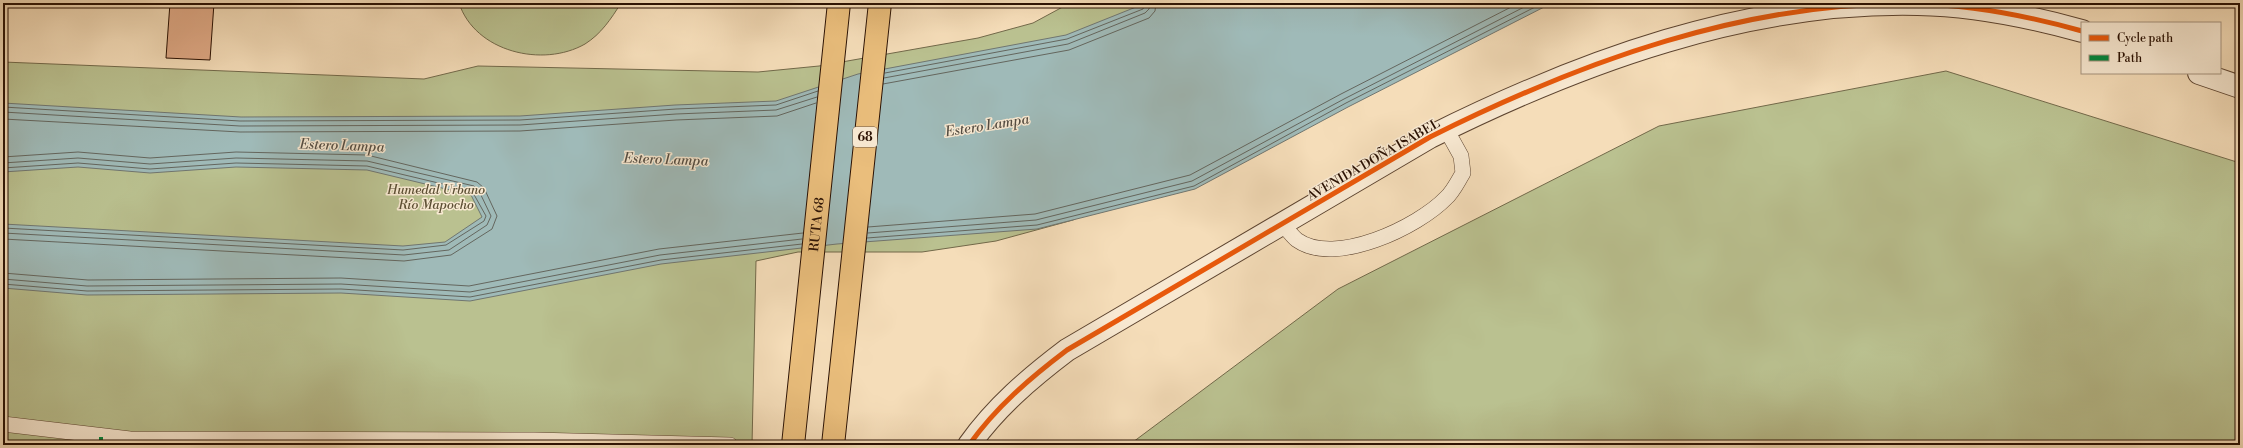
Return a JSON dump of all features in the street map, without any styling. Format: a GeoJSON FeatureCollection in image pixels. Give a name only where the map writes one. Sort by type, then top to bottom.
{"type":"FeatureCollection","features":[{"type":"Feature","properties":{"kind":"highway","name":"RUTA 68"},"geometry":{"type":"LineString","coordinates":[[793,445],[839,3]]}},
{"type":"Feature","properties":{"kind":"highway","name":"68"},"geometry":{"type":"LineString","coordinates":[[833,445],[850,271],[880,3]]}},
{"type":"Feature","properties":{"kind":"street","name":"AVENIDA DOÑA ISABEL"},"geometry":{"type":"LineString","coordinates":[[969,445],[1007,400],[1036,374],[1067,350],[1446,129],[1551,82],[1620,57],[1734,23],[1786,13],[1839,6],[1919,4],[1998,11],[2047,21],[2081,31]]}},
{"type":"Feature","properties":{"kind":"street"},"geometry":{"type":"LineString","coordinates":[[2202,74],[2240,88]]}},
{"type":"Feature","properties":{"kind":"lane"},"geometry":{"type":"LineString","coordinates":[[1283,224],[1298,240],[1312,246],[1332,249],[1355,247],[1403,228],[1428,213],[1447,198],[1463,173],[1461,156],[1446,129]]}},
{"type":"Feature","properties":{"kind":"lane"},"geometry":{"type":"LineString","coordinates":[[3,424],[101,437],[160,439],[518,440],[730,445]]}},
{"type":"Feature","properties":{"kind":"green space"},"geometry":{"type":"Polygon","coordinates":[[[459,3],[621,3],[605,26],[591,40],[568,51],[550,55],[512,51],[495,44],[480,33],[467,20],[459,3]]]}},
{"type":"Feature","properties":{"kind":"green space","name":"Humedal Urbano Río Mapocho"},"geometry":{"type":"Polygon","coordinates":[[[1070,3],[1509,3],[1073,220],[996,241],[922,252],[798,252],[756,261],[752,445],[3,445],[3,62],[424,79],[478,66],[758,72],[819,66],[978,38],[1033,23],[1070,3]]]}},
{"type":"Feature","properties":{"kind":"green space"},"geometry":{"type":"Polygon","coordinates":[[[1946,71],[2240,163],[2240,445],[1129,445],[1338,289],[1659,126],[1946,71]]]}},
{"type":"Feature","properties":{"kind":"water","name":"Humedal Urbano Río Mapocho"},"geometry":{"type":"Polygon","coordinates":[[[1146,3],[1552,3],[1348,107],[1195,189],[1037,229],[837,244],[661,264],[470,301],[341,293],[87,295],[3,288],[3,224],[403,246],[445,242],[482,217],[471,195],[367,170],[236,167],[150,173],[78,167],[3,172],[3,103],[241,117],[520,116],[675,105],[776,101],[858,74],[1066,35],[1146,3]]]}},
{"type":"Feature","properties":{"kind":"building"},"geometry":{"type":"Polygon","coordinates":[[[170,3],[214,3],[210,60],[166,58],[170,3]]]}},
{"type":"Feature","properties":{"kind":"marked path"},"geometry":{"type":"LineString","coordinates":[[101,437],[101,445]]}},
{"type":"Feature","properties":{"kind":"cycle path"},"geometry":{"type":"LineString","coordinates":[[969,445],[990,418],[1014,394],[1067,350],[1430,137],[1546,84],[1606,61],[1666,41],[1728,25],[1791,13],[1854,5],[1918,4],[1980,9],[2021,16],[2081,31]]}},
{"type":"Feature","properties":{"kind":"water label","name":"Estero Lampa"},"geometry":{"type":"Point","coordinates":[987,125]}},
{"type":"Feature","properties":{"kind":"water label","name":"Estero Lampa"},"geometry":{"type":"Point","coordinates":[342,145]}},
{"type":"Feature","properties":{"kind":"water label","name":"Estero Lampa"},"geometry":{"type":"Point","coordinates":[666,159]}}]}
